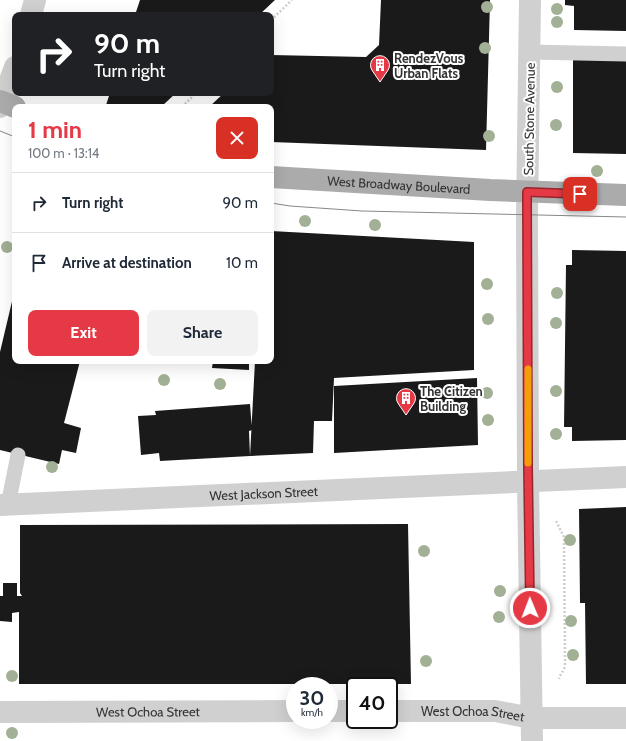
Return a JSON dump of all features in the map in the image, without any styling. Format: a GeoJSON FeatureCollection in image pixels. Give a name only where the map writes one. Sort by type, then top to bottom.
{"type":"FeatureCollection","features":[{"type":"Feature","properties":{"kind":"main road","name":"West Broadway Boulevard"},"geometry":{"type":"LineString","coordinates":[[274,177],[527,192],[626,195]]}},
{"type":"Feature","properties":{"kind":"street"},"geometry":{"type":"LineString","coordinates":[[32,12],[35,0]]}},
{"type":"Feature","properties":{"kind":"street","name":"South Stone Avenue"},"geometry":{"type":"LineString","coordinates":[[530,0],[527,192],[528,482],[532,741]]}},
{"type":"Feature","properties":{"kind":"street"},"geometry":{"type":"LineString","coordinates":[[4,104],[12,77]]}},
{"type":"Feature","properties":{"kind":"street","name":"West Jackson Street"},"geometry":{"type":"LineString","coordinates":[[4,505],[626,477]]}},
{"type":"Feature","properties":{"kind":"street","name":"West Ochoa Street"},"geometry":{"type":"LineString","coordinates":[[0,712],[286,711]]}},
{"type":"Feature","properties":{"kind":"street","name":"West Ochoa Street"},"geometry":{"type":"LineString","coordinates":[[398,711],[495,711],[532,718],[626,718]]}},
{"type":"Feature","properties":{"kind":"lane"},"geometry":{"type":"LineString","coordinates":[[530,52],[626,54]]}},
{"type":"Feature","properties":{"kind":"lane"},"geometry":{"type":"LineString","coordinates":[[4,505],[18,454]]}},
{"type":"Feature","properties":{"kind":"path"},"geometry":{"type":"LineString","coordinates":[[274,17],[292,0]]}},
{"type":"Feature","properties":{"kind":"path"},"geometry":{"type":"LineString","coordinates":[[185,104],[193,96]]}},
{"type":"Feature","properties":{"kind":"building"},"geometry":{"type":"Polygon","coordinates":[[[140,0],[275,0],[262,12],[136,12],[140,0]]]}},
{"type":"Feature","properties":{"kind":"building","name":"RendezVous Urban Flats"},"geometry":{"type":"Polygon","coordinates":[[[381,0],[490,0],[486,150],[274,142],[274,104],[212,104],[221,96],[274,96],[274,55],[366,57],[379,45],[381,0]]]}},
{"type":"Feature","properties":{"kind":"building"},"geometry":{"type":"Polygon","coordinates":[[[565,0],[626,0],[626,31],[574,30],[574,6],[565,5],[565,0]]]}},
{"type":"Feature","properties":{"kind":"building"},"geometry":{"type":"Polygon","coordinates":[[[573,59],[626,59],[626,154],[573,153],[573,59]]]}},
{"type":"Feature","properties":{"kind":"building"},"geometry":{"type":"Polygon","coordinates":[[[109,96],[173,96],[164,104],[106,104],[109,96]]]}},
{"type":"Feature","properties":{"kind":"building"},"geometry":{"type":"Polygon","coordinates":[[[274,231],[474,242],[474,370],[334,378],[332,421],[314,421],[313,453],[250,456],[255,364],[274,364],[274,231]]]}},
{"type":"Feature","properties":{"kind":"building"},"geometry":{"type":"Polygon","coordinates":[[[572,250],[626,251],[626,440],[572,441],[572,427],[564,427],[566,265],[572,265],[572,250]]]}},
{"type":"Feature","properties":{"kind":"building"},"geometry":{"type":"Polygon","coordinates":[[[12,301],[12,364],[79,364],[64,423],[81,428],[76,453],[62,450],[59,464],[0,450],[0,352],[12,301]]]}},
{"type":"Feature","properties":{"kind":"building"},"geometry":{"type":"Polygon","coordinates":[[[213,364],[249,364],[249,370],[212,368],[213,364]]]}},
{"type":"Feature","properties":{"kind":"building","name":"The Citizen Building"},"geometry":{"type":"Polygon","coordinates":[[[477,378],[478,445],[334,453],[334,386],[477,378]]]}},
{"type":"Feature","properties":{"kind":"building"},"geometry":{"type":"Polygon","coordinates":[[[250,404],[252,430],[249,431],[250,456],[160,461],[159,453],[141,455],[138,416],[156,415],[155,411],[250,404]]]}},
{"type":"Feature","properties":{"kind":"building"},"geometry":{"type":"Polygon","coordinates":[[[626,507],[626,684],[586,684],[585,603],[580,603],[579,509],[626,507]]]}},
{"type":"Feature","properties":{"kind":"building"},"geometry":{"type":"Polygon","coordinates":[[[408,524],[411,684],[398,684],[398,677],[346,677],[346,684],[338,684],[338,677],[286,677],[286,684],[19,684],[19,612],[12,613],[12,622],[0,621],[0,596],[3,596],[3,583],[17,583],[17,596],[22,596],[20,593],[20,525],[408,524]]]}},
{"type":"Feature","properties":{"kind":"tram line"},"geometry":{"type":"LineString","coordinates":[[0,131],[12,136]]}},
{"type":"Feature","properties":{"kind":"tram line"},"geometry":{"type":"LineString","coordinates":[[274,203],[362,211],[626,217]]}},
{"type":"Feature","properties":{"kind":"slow traffic"},"geometry":{"type":"LineString","coordinates":[[528,369],[528,463]]}},
{"type":"Feature","properties":{"kind":"place","name":"RendezVous Urban Flats"},"geometry":{"type":"Point","coordinates":[380,82]}},
{"type":"Feature","properties":{"kind":"place","name":"The Citizen Building"},"geometry":{"type":"Point","coordinates":[406,415]}},
{"type":"Feature","properties":{"kind":"route"},"geometry":{"type":"LineString","coordinates":[[530,608],[527,192],[580,194]]}}]}
